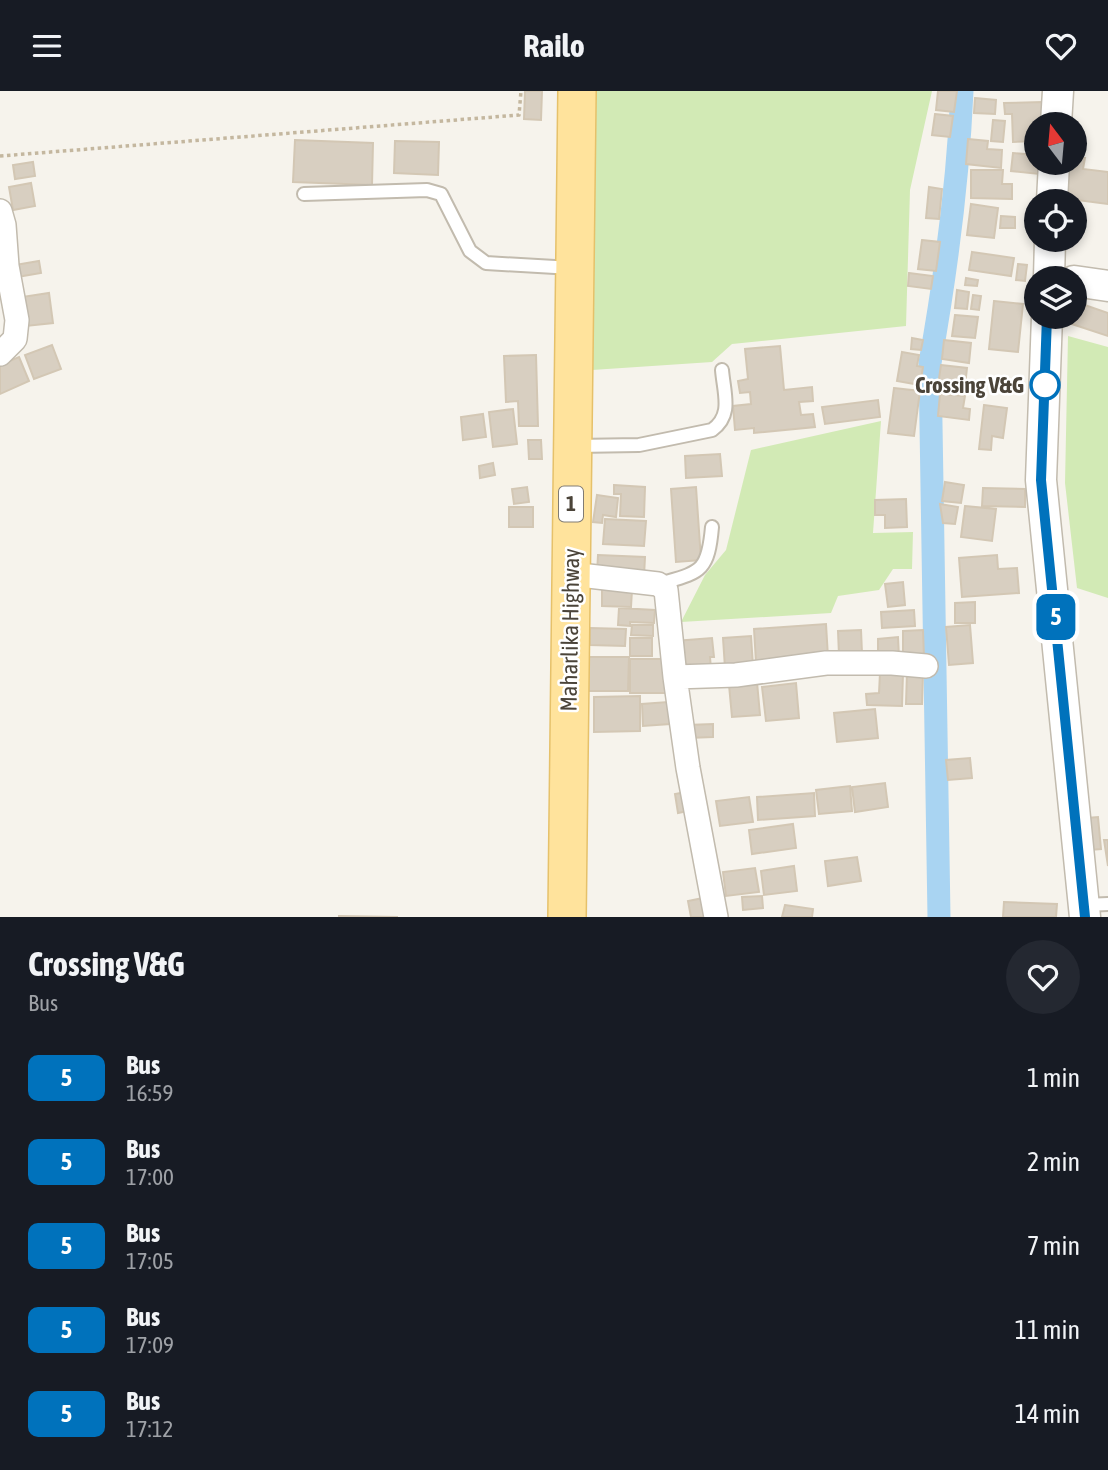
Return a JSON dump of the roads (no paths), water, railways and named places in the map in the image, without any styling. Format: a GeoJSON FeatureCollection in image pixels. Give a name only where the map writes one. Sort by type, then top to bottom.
{"type":"FeatureCollection","features":[{"type":"Feature","properties":{"kind":"main road","name":"Maharlika Highway"},"geometry":{"type":"LineString","coordinates":[[566,917],[577,91]]}},
{"type":"Feature","properties":{"kind":"street"},"geometry":{"type":"LineString","coordinates":[[1057,112],[1058,91]]}},
{"type":"Feature","properties":{"kind":"street"},"geometry":{"type":"LineString","coordinates":[[0,211],[4,225],[4,267],[17,320],[15,339],[0,353]]}},
{"type":"Feature","properties":{"kind":"street"},"geometry":{"type":"LineString","coordinates":[[1087,283],[1108,286]]}},
{"type":"Feature","properties":{"kind":"street"},"geometry":{"type":"LineString","coordinates":[[1047,329],[1041,480],[1093,909]]}},
{"type":"Feature","properties":{"kind":"street"},"geometry":{"type":"LineString","coordinates":[[571,574],[658,584],[666,590],[675,677],[706,871],[716,917]]}},
{"type":"Feature","properties":{"kind":"street"},"geometry":{"type":"LineString","coordinates":[[675,677],[736,675],[827,663],[926,666]]}},
{"type":"Feature","properties":{"kind":"lane"},"geometry":{"type":"LineString","coordinates":[[304,194],[427,190],[441,194],[470,251],[485,263],[576,268]]}},
{"type":"Feature","properties":{"kind":"lane"},"geometry":{"type":"LineString","coordinates":[[572,446],[639,445],[712,431],[721,424],[725,412],[722,370]]}},
{"type":"Feature","properties":{"kind":"lane"},"geometry":{"type":"LineString","coordinates":[[658,584],[691,575],[703,566],[710,554],[712,527]]}},
{"type":"Feature","properties":{"kind":"waterway"},"geometry":{"type":"LineString","coordinates":[[939,917],[930,363],[950,228],[962,91]]}},
{"type":"Feature","properties":{"kind":"place","name":"Crossing V&G"},"geometry":{"type":"Point","coordinates":[1045,385]}}]}
